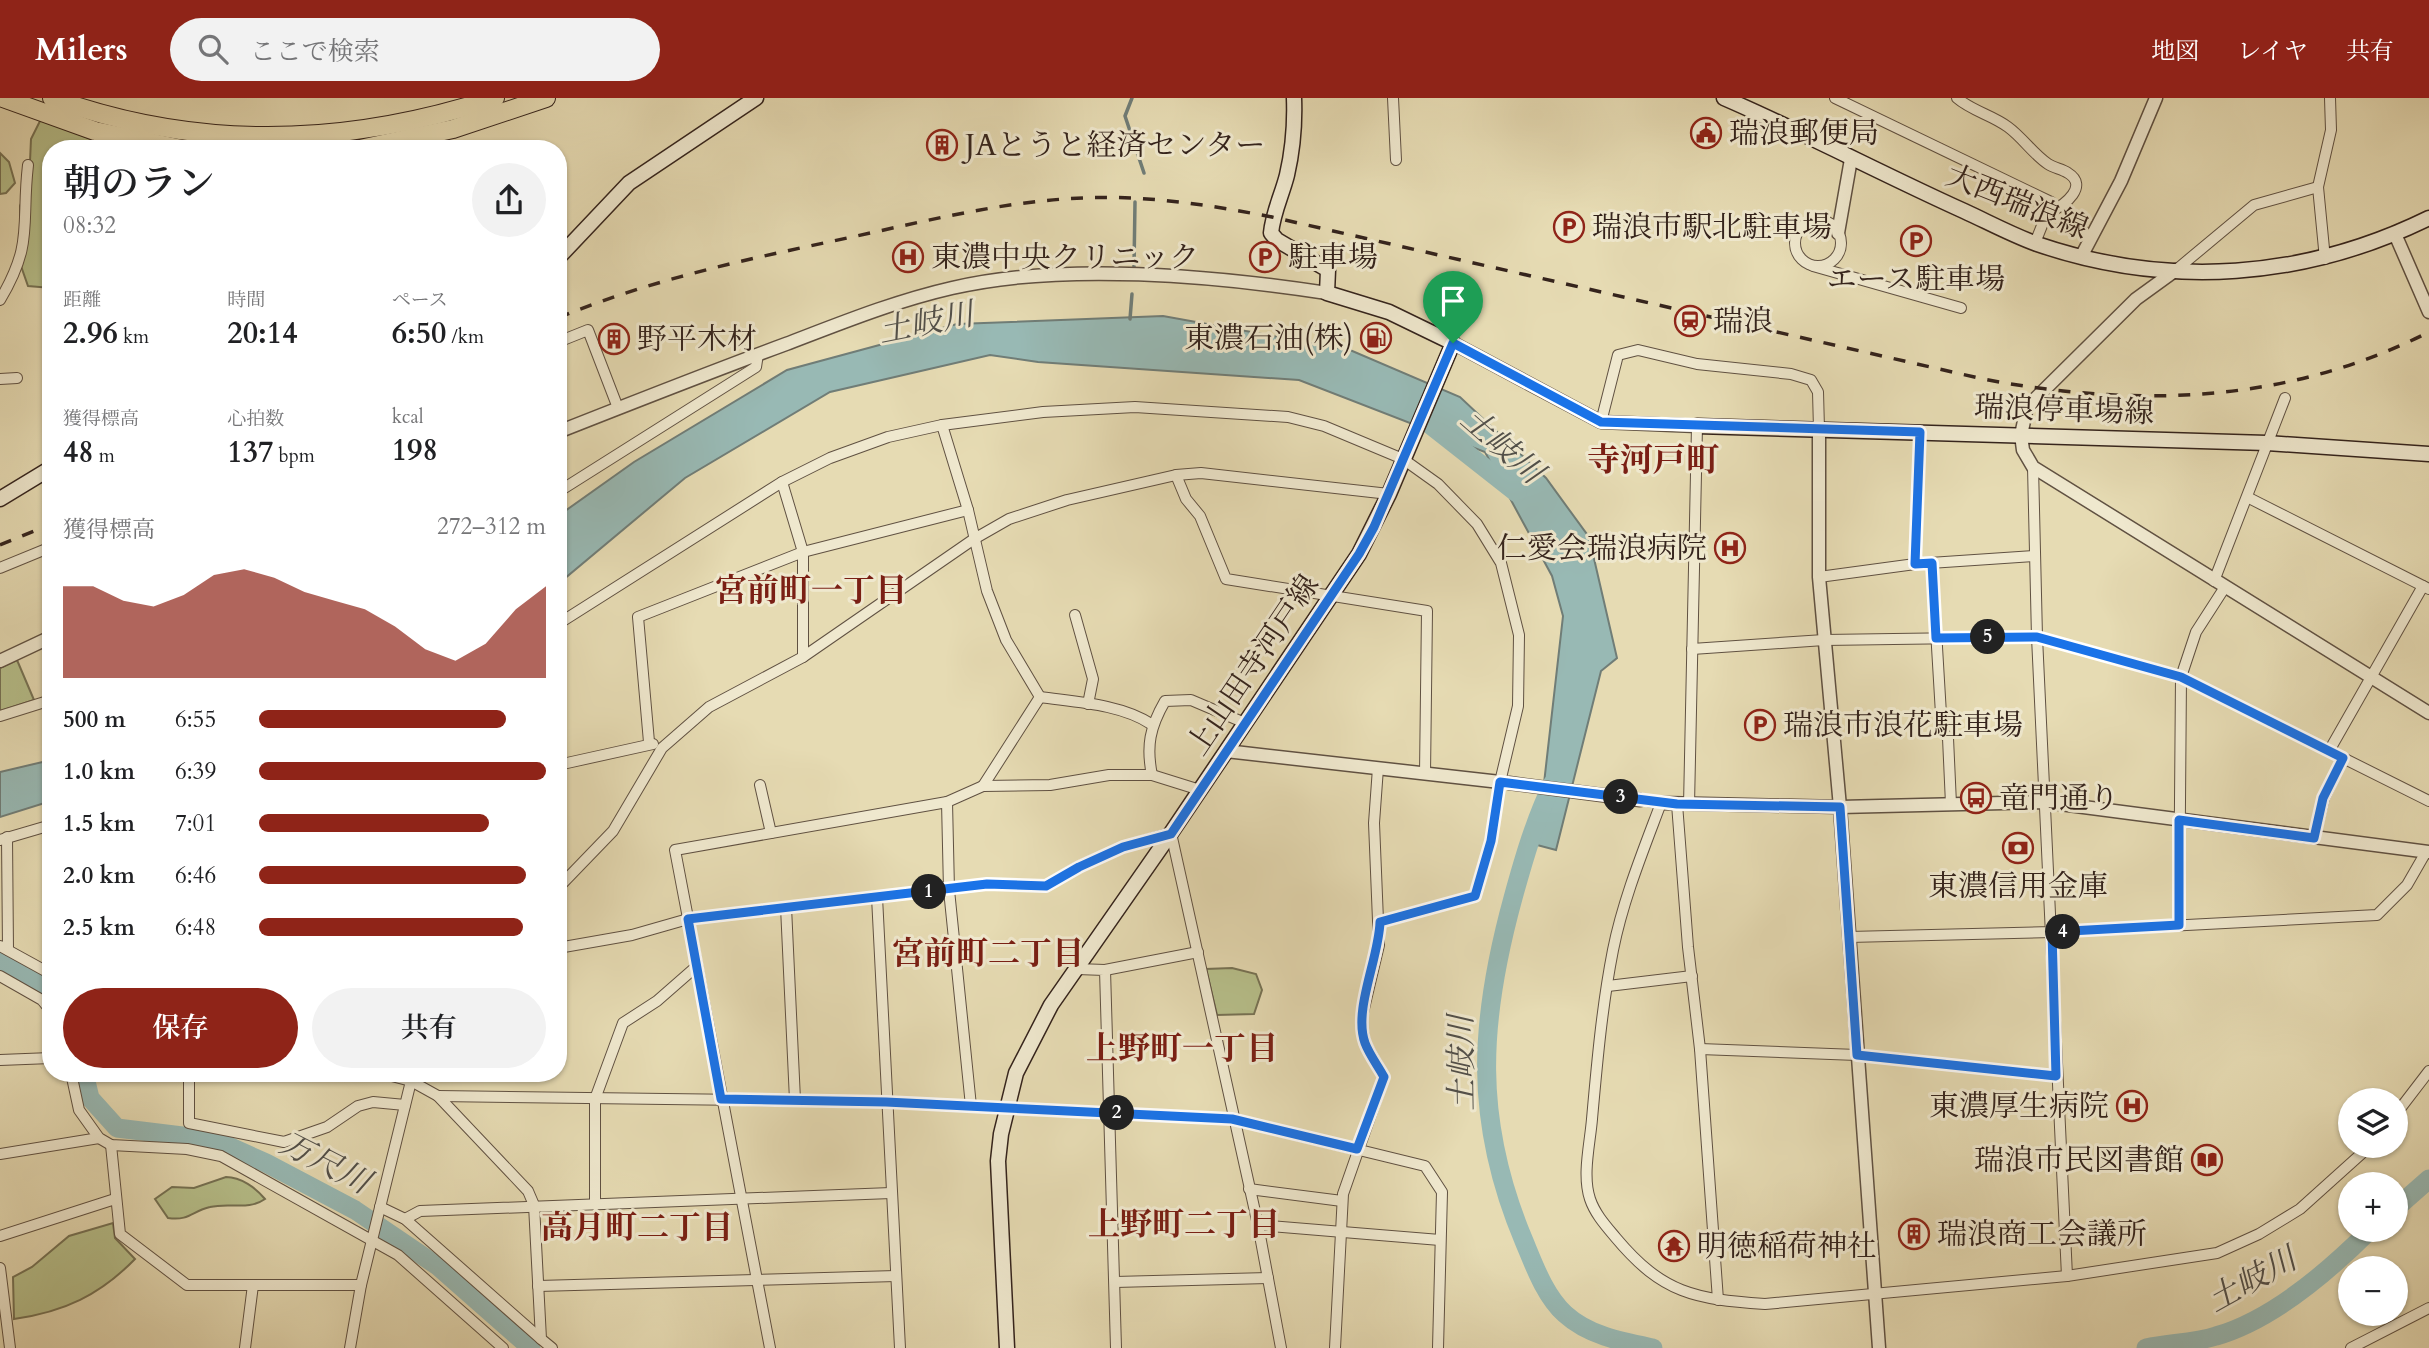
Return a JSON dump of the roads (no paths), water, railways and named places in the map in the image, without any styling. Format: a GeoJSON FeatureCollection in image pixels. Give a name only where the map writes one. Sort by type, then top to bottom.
{"type":"FeatureCollection","features":[{"type":"Feature","properties":{"kind":"highway"},"geometry":{"type":"LineString","coordinates":[[2,98],[95,131],[138,140]]}},
{"type":"Feature","properties":{"kind":"highway"},"geometry":{"type":"LineString","coordinates":[[52,98],[140,123],[243,137],[299,137],[360,131],[423,119],[495,98]]}},
{"type":"Feature","properties":{"kind":"highway"},"geometry":{"type":"LineString","coordinates":[[402,140],[453,129],[546,98]]}},
{"type":"Feature","properties":{"kind":"main road"},"geometry":{"type":"LineString","coordinates":[[567,248],[629,183],[757,98]]}},
{"type":"Feature","properties":{"kind":"main road"},"geometry":{"type":"LineString","coordinates":[[1294,98],[1294,135],[1271,233],[1277,240],[1328,270],[1327,293],[1389,312],[1453,343]]}},
{"type":"Feature","properties":{"kind":"main road","name":"大西瑞浪線"},"geometry":{"type":"LineString","coordinates":[[1724,98],[2035,243],[2081,257],[2138,268],[2250,271],[2325,259],[2395,234],[2429,218]]}},
{"type":"Feature","properties":{"kind":"main road","name":"上山田寺河戸線"},"geometry":{"type":"LineString","coordinates":[[1007,1348],[998,1161],[1016,1073],[1051,1005],[1171,834],[1364,545],[1389,494],[1453,343]]}},
{"type":"Feature","properties":{"kind":"main road","name":"瑞浪停車場線"},"geometry":{"type":"LineString","coordinates":[[1697,426],[2267,443],[2429,454]]}},
{"type":"Feature","properties":{"kind":"main road"},"geometry":{"type":"LineString","coordinates":[[0,499],[42,473]]}},
{"type":"Feature","properties":{"kind":"street"},"geometry":{"type":"LineString","coordinates":[[1393,98],[1396,160]]}},
{"type":"Feature","properties":{"kind":"street"},"geometry":{"type":"LineString","coordinates":[[1835,98],[2051,202],[2051,211]]}},
{"type":"Feature","properties":{"kind":"street"},"geometry":{"type":"LineString","coordinates":[[1957,98],[1969,109],[2007,126],[2048,164],[2071,174],[2076,183],[2076,191],[2065,205],[2051,211],[2045,218],[2035,243]]}},
{"type":"Feature","properties":{"kind":"street"},"geometry":{"type":"LineString","coordinates":[[2081,257],[2121,181],[2157,98]]}},
{"type":"Feature","properties":{"kind":"street"},"geometry":{"type":"LineString","coordinates":[[2325,259],[2318,187],[2332,130],[2330,98]]}},
{"type":"Feature","properties":{"kind":"street"},"geometry":{"type":"LineString","coordinates":[[1813,266],[1827,264],[1838,254],[1838,233],[1851,159]]}},
{"type":"Feature","properties":{"kind":"street"},"geometry":{"type":"LineString","coordinates":[[0,300],[13,276],[26,241],[28,165]]}},
{"type":"Feature","properties":{"kind":"street"},"geometry":{"type":"LineString","coordinates":[[2318,187],[2254,205],[2176,270],[2136,299],[2027,407],[2021,435],[2023,450],[2033,467],[2429,713]]}},
{"type":"Feature","properties":{"kind":"street"},"geometry":{"type":"LineString","coordinates":[[2065,205],[2089,239]]}},
{"type":"Feature","properties":{"kind":"street"},"geometry":{"type":"LineString","coordinates":[[1838,233],[1827,222],[1819,220],[1804,225],[1794,244],[1796,252],[1813,266],[1961,309]]}},
{"type":"Feature","properties":{"kind":"street"},"geometry":{"type":"LineString","coordinates":[[2395,234],[2429,312]]}},
{"type":"Feature","properties":{"kind":"street"},"geometry":{"type":"LineString","coordinates":[[567,428],[886,306],[953,287],[1054,276],[1199,278],[1248,281],[1327,293]]}},
{"type":"Feature","properties":{"kind":"street"},"geometry":{"type":"LineString","coordinates":[[567,338],[588,330],[618,408]]}},
{"type":"Feature","properties":{"kind":"street"},"geometry":{"type":"LineString","coordinates":[[1453,343],[1601,422],[1697,426],[1692,649],[1683,805],[1692,976],[1700,1049],[1718,1300]]}},
{"type":"Feature","properties":{"kind":"street"},"geometry":{"type":"LineString","coordinates":[[1601,422],[1618,355],[1637,350],[1697,364],[1791,374],[1811,380],[1818,392],[1819,578],[1840,807],[1879,1348]]}},
{"type":"Feature","properties":{"kind":"street"},"geometry":{"type":"LineString","coordinates":[[567,486],[756,367],[758,354]]}},
{"type":"Feature","properties":{"kind":"street"},"geometry":{"type":"LineString","coordinates":[[0,379],[17,378]]}},
{"type":"Feature","properties":{"kind":"street"},"geometry":{"type":"LineString","coordinates":[[2179,925],[2181,677],[2196,632],[2220,584],[2267,443],[2286,398]]}},
{"type":"Feature","properties":{"kind":"street"},"geometry":{"type":"LineString","coordinates":[[567,618],[782,482],[831,458],[888,437],[942,425],[1043,412],[1135,407],[1288,417],[1354,436],[1403,457],[1438,484],[1477,524],[1501,563],[1520,635],[1518,706],[1491,841],[1475,896],[1380,922]]}},
{"type":"Feature","properties":{"kind":"street"},"geometry":{"type":"LineString","coordinates":[[942,425],[968,510],[987,592],[1006,640],[1040,697]]}},
{"type":"Feature","properties":{"kind":"street"},"geometry":{"type":"LineString","coordinates":[[1915,564],[1920,432]]}},
{"type":"Feature","properties":{"kind":"street"},"geometry":{"type":"LineString","coordinates":[[2033,467],[2037,637],[2067,1276]]}},
{"type":"Feature","properties":{"kind":"street"},"geometry":{"type":"LineString","coordinates":[[567,879],[613,831],[662,748],[709,707],[803,657],[974,539],[1009,519],[1067,499],[1176,475],[1211,474],[1389,494]]}},
{"type":"Feature","properties":{"kind":"street"},"geometry":{"type":"LineString","coordinates":[[1176,475],[1186,499],[1200,516],[1226,579],[1427,611],[1425,774]]}},
{"type":"Feature","properties":{"kind":"street"},"geometry":{"type":"LineString","coordinates":[[782,482],[803,552],[803,657]]}},
{"type":"Feature","properties":{"kind":"street"},"geometry":{"type":"LineString","coordinates":[[2249,498],[2426,588],[2329,751]]}},
{"type":"Feature","properties":{"kind":"street"},"geometry":{"type":"LineString","coordinates":[[649,742],[638,617],[803,552],[968,510]]}},
{"type":"Feature","properties":{"kind":"street"},"geometry":{"type":"LineString","coordinates":[[0,568],[42,551]]}},
{"type":"Feature","properties":{"kind":"street"},"geometry":{"type":"LineString","coordinates":[[1819,578],[1915,564],[2034,556]]}},
{"type":"Feature","properties":{"kind":"street"},"geometry":{"type":"LineString","coordinates":[[1932,563],[1942,731],[1948,738],[1951,804]]}},
{"type":"Feature","properties":{"kind":"street"},"geometry":{"type":"LineString","coordinates":[[1075,615],[1093,678],[1088,704]]}},
{"type":"Feature","properties":{"kind":"street"},"geometry":{"type":"LineString","coordinates":[[1692,649],[1824,640],[2037,637],[2181,677],[2429,801]]}},
{"type":"Feature","properties":{"kind":"street"},"geometry":{"type":"LineString","coordinates":[[0,661],[42,641]]}},
{"type":"Feature","properties":{"kind":"street"},"geometry":{"type":"LineString","coordinates":[[1040,697],[1088,704],[1142,718],[1152,724]]}},
{"type":"Feature","properties":{"kind":"street"},"geometry":{"type":"LineString","coordinates":[[983,786],[1040,697]]}},
{"type":"Feature","properties":{"kind":"street"},"geometry":{"type":"LineString","coordinates":[[1152,775],[1149,758],[1152,724],[1165,701],[1191,700],[1245,723]]}},
{"type":"Feature","properties":{"kind":"street"},"geometry":{"type":"LineString","coordinates":[[0,716],[42,703]]}},
{"type":"Feature","properties":{"kind":"street"},"geometry":{"type":"LineString","coordinates":[[567,763],[649,742],[662,748]]}},
{"type":"Feature","properties":{"kind":"street"},"geometry":{"type":"LineString","coordinates":[[1226,751],[1683,805],[1840,807],[2045,802],[2427,852],[2407,885],[2377,915],[2052,932],[1849,937]]}},
{"type":"Feature","properties":{"kind":"street"},"geometry":{"type":"LineString","coordinates":[[2314,838],[2323,798],[2343,758]]}},
{"type":"Feature","properties":{"kind":"street"},"geometry":{"type":"LineString","coordinates":[[1335,1348],[1342,1201],[1357,1149],[1384,1077],[1365,1043],[1361,1021],[1379,945],[1374,823],[1378,768]]}},
{"type":"Feature","properties":{"kind":"street"},"geometry":{"type":"LineString","coordinates":[[770,1348],[675,850],[947,802],[983,786],[1050,785],[1109,775],[1152,775],[1200,790]]}},
{"type":"Feature","properties":{"kind":"street"},"geometry":{"type":"LineString","coordinates":[[760,785],[771,833]]}},
{"type":"Feature","properties":{"kind":"street"},"geometry":{"type":"LineString","coordinates":[[947,802],[949,890],[971,1106]]}},
{"type":"Feature","properties":{"kind":"street"},"geometry":{"type":"LineString","coordinates":[[1661,803],[1628,897],[1614,948],[1597,1056],[1587,1171],[1589,1197],[1598,1216],[1640,1266],[1687,1293],[1718,1300],[1765,1304],[2067,1276],[2217,1253],[2259,1234],[2300,1209],[2357,1158]]}},
{"type":"Feature","properties":{"kind":"street"},"geometry":{"type":"LineString","coordinates":[[42,828],[3,839],[4,948],[42,969]]}},
{"type":"Feature","properties":{"kind":"street"},"geometry":{"type":"LineString","coordinates":[[567,947],[632,936],[688,919],[987,884],[1046,886],[1123,847],[1171,834],[1232,1119],[1258,1225],[1281,1348]]}},
{"type":"Feature","properties":{"kind":"street"},"geometry":{"type":"LineString","coordinates":[[877,897],[900,1348]]}},
{"type":"Feature","properties":{"kind":"street"},"geometry":{"type":"LineString","coordinates":[[786,907],[795,1100]]}},
{"type":"Feature","properties":{"kind":"street"},"geometry":{"type":"LineString","coordinates":[[1077,969],[1105,970],[1198,952]]}},
{"type":"Feature","properties":{"kind":"street"},"geometry":{"type":"LineString","coordinates":[[595,1204],[595,1099],[623,1023],[657,1001],[696,966]]}},
{"type":"Feature","properties":{"kind":"street"},"geometry":{"type":"LineString","coordinates":[[1105,970],[1116,1348]]}},
{"type":"Feature","properties":{"kind":"street"},"geometry":{"type":"LineString","coordinates":[[0,976],[42,1000]]}},
{"type":"Feature","properties":{"kind":"street"},"geometry":{"type":"LineString","coordinates":[[1608,986],[1692,976]]}},
{"type":"Feature","properties":{"kind":"street"},"geometry":{"type":"LineString","coordinates":[[1700,1049],[1857,1055],[2056,1076]]}},
{"type":"Feature","properties":{"kind":"street"},"geometry":{"type":"LineString","coordinates":[[0,1060],[42,1058]]}},
{"type":"Feature","properties":{"kind":"street"},"geometry":{"type":"LineString","coordinates":[[2408,1098],[2429,1071]]}},
{"type":"Feature","properties":{"kind":"street"},"geometry":{"type":"LineString","coordinates":[[73,1082],[79,1110],[99,1138],[111,1145],[187,1149],[220,1156],[398,1255],[503,1348]]}},
{"type":"Feature","properties":{"kind":"street"},"geometry":{"type":"LineString","coordinates":[[189,1082],[189,1123],[284,1142],[327,1128],[358,1106],[373,1102],[405,1105]]}},
{"type":"Feature","properties":{"kind":"street"},"geometry":{"type":"LineString","coordinates":[[350,1348],[361,1285],[411,1082]]}},
{"type":"Feature","properties":{"kind":"street"},"geometry":{"type":"LineString","coordinates":[[419,1082],[438,1096],[528,1191],[534,1205],[541,1339]]}},
{"type":"Feature","properties":{"kind":"street"},"geometry":{"type":"LineString","coordinates":[[438,1096],[886,1102],[1232,1119],[1425,1166],[1443,1192],[1438,1348]]}},
{"type":"Feature","properties":{"kind":"street"},"geometry":{"type":"LineString","coordinates":[[0,1154],[99,1138]]}},
{"type":"Feature","properties":{"kind":"street"},"geometry":{"type":"LineString","coordinates":[[111,1145],[120,1234],[187,1285],[361,1285]]}},
{"type":"Feature","properties":{"kind":"street"},"geometry":{"type":"LineString","coordinates":[[1249,1189],[1342,1201]]}},
{"type":"Feature","properties":{"kind":"street"},"geometry":{"type":"LineString","coordinates":[[405,1219],[420,1211],[891,1193]]}},
{"type":"Feature","properties":{"kind":"street"},"geometry":{"type":"LineString","coordinates":[[0,1236],[115,1199]]}},
{"type":"Feature","properties":{"kind":"street"},"geometry":{"type":"LineString","coordinates":[[380,1207],[405,1219],[552,1348]]}},
{"type":"Feature","properties":{"kind":"street"},"geometry":{"type":"LineString","coordinates":[[1258,1225],[1440,1240]]}},
{"type":"Feature","properties":{"kind":"street"},"geometry":{"type":"LineString","coordinates":[[0,1268],[10,1348]]}},
{"type":"Feature","properties":{"kind":"street"},"geometry":{"type":"LineString","coordinates":[[538,1286],[896,1276]]}},
{"type":"Feature","properties":{"kind":"street"},"geometry":{"type":"LineString","coordinates":[[1115,1282],[1268,1278]]}},
{"type":"Feature","properties":{"kind":"street"},"geometry":{"type":"LineString","coordinates":[[245,1348],[253,1285]]}},
{"type":"Feature","properties":{"kind":"street"},"geometry":{"type":"LineString","coordinates":[[2351,1348],[2429,1308]]}},
{"type":"Feature","properties":{"kind":"water"},"geometry":{"type":"Polygon","coordinates":[[[1163,316],[1350,350],[1460,397],[1546,478],[1589,537],[1617,658],[1601,671],[1556,850],[1537,845],[1563,616],[1552,576],[1485,452],[1299,380],[1038,362],[990,355],[830,392],[685,478],[567,576],[567,510],[634,462],[787,370],[957,324],[1163,316]]]}},
{"type":"Feature","properties":{"kind":"water"},"geometry":{"type":"Polygon","coordinates":[[[42,762],[42,804],[0,817],[0,772],[42,762]]]}},
{"type":"Feature","properties":{"kind":"waterway"},"geometry":{"type":"LineString","coordinates":[[1132,98],[1125,116],[1144,173]]}},
{"type":"Feature","properties":{"kind":"waterway"},"geometry":{"type":"LineString","coordinates":[[1134,268],[1135,202]]}},
{"type":"Feature","properties":{"kind":"waterway"},"geometry":{"type":"LineString","coordinates":[[1130,319],[1132,294]]}},
{"type":"Feature","properties":{"kind":"waterway","name":"土岐川"},"geometry":{"type":"LineString","coordinates":[[1428,423],[1517,493]]}},
{"type":"Feature","properties":{"kind":"waterway","name":"土岐川"},"geometry":{"type":"LineString","coordinates":[[1553,783],[1521,868],[1493,987],[1487,1071],[1489,1112],[1496,1154],[1507,1197],[1524,1241],[1541,1280],[1558,1307],[1574,1322],[1595,1333],[1653,1348]]}},
{"type":"Feature","properties":{"kind":"waterway","name":"万尺川"},"geometry":{"type":"LineString","coordinates":[[0,961],[42,985]]}},
{"type":"Feature","properties":{"kind":"waterway","name":"万尺川"},"geometry":{"type":"LineString","coordinates":[[86,1082],[90,1098],[117,1128],[215,1140],[266,1163],[355,1210],[439,1267],[531,1348]]}},
{"type":"Feature","properties":{"kind":"waterway","name":"土岐川"},"geometry":{"type":"LineString","coordinates":[[2408,1197],[2429,1179]]}},
{"type":"Feature","properties":{"kind":"waterway","name":"土岐川"},"geometry":{"type":"LineString","coordinates":[[2146,1348],[2208,1338],[2237,1329],[2299,1292],[2358,1242]]}},
{"type":"Feature","properties":{"kind":"railway"},"geometry":{"type":"LineString","coordinates":[[567,315],[625,293],[728,264],[989,208],[1052,200],[1107,197],[1178,202],[1272,217],[1983,379],[2098,394],[2154,396],[2266,386],[2321,374],[2375,356],[2429,332]]}},
{"type":"Feature","properties":{"kind":"railway"},"geometry":{"type":"LineString","coordinates":[[0,545],[42,528]]}},
{"type":"Feature","properties":{"kind":"place","name":"瑞浪郵便局"},"geometry":{"type":"Point","coordinates":[1706,133]}},
{"type":"Feature","properties":{"kind":"place","name":"JAとうと経済センター"},"geometry":{"type":"Point","coordinates":[942,145]}},
{"type":"Feature","properties":{"kind":"place","name":"瑞浪市駅北駐車場"},"geometry":{"type":"Point","coordinates":[1569,227]}},
{"type":"Feature","properties":{"kind":"place","name":"エース駐車場"},"geometry":{"type":"Point","coordinates":[1916,241]}},
{"type":"Feature","properties":{"kind":"place","name":"東濃中央クリニック"},"geometry":{"type":"Point","coordinates":[908,257]}},
{"type":"Feature","properties":{"kind":"place","name":"駐車場"},"geometry":{"type":"Point","coordinates":[1265,257]}},
{"type":"Feature","properties":{"kind":"place","name":"瑞浪"},"geometry":{"type":"Point","coordinates":[1690,321]}},
{"type":"Feature","properties":{"kind":"place","name":"東濃石油(株)"},"geometry":{"type":"Point","coordinates":[1376,338]}},
{"type":"Feature","properties":{"kind":"place","name":"野平木材"},"geometry":{"type":"Point","coordinates":[614,339]}},
{"type":"Feature","properties":{"kind":"place","name":"仁愛会瑞浪病院"},"geometry":{"type":"Point","coordinates":[1730,548]}},
{"type":"Feature","properties":{"kind":"place","name":"瑞浪市浪花駐車場"},"geometry":{"type":"Point","coordinates":[1760,725]}},
{"type":"Feature","properties":{"kind":"place","name":"竜門通り"},"geometry":{"type":"Point","coordinates":[1976,798]}},
{"type":"Feature","properties":{"kind":"place","name":"東濃信用金庫"},"geometry":{"type":"Point","coordinates":[2018,848]}},
{"type":"Feature","properties":{"kind":"place","name":"東濃厚生病院"},"geometry":{"type":"Point","coordinates":[2132,1106]}},
{"type":"Feature","properties":{"kind":"place","name":"瑞浪市民図書館"},"geometry":{"type":"Point","coordinates":[2207,1160]}},
{"type":"Feature","properties":{"kind":"place","name":"瑞浪商工会議所"},"geometry":{"type":"Point","coordinates":[1914,1234]}},
{"type":"Feature","properties":{"kind":"place","name":"明徳稲荷神社"},"geometry":{"type":"Point","coordinates":[1674,1246]}},
{"type":"Feature","properties":{"kind":"district","name":"寺河戸町"},"geometry":{"type":"Point","coordinates":[1653,460]}},
{"type":"Feature","properties":{"kind":"district","name":"宮前町一丁目"},"geometry":{"type":"Point","coordinates":[811,591]}},
{"type":"Feature","properties":{"kind":"district","name":"宮前町二丁目"},"geometry":{"type":"Point","coordinates":[988,954]}},
{"type":"Feature","properties":{"kind":"district","name":"上野町一丁目"},"geometry":{"type":"Point","coordinates":[1182,1049]}},
{"type":"Feature","properties":{"kind":"district","name":"上野町二丁目"},"geometry":{"type":"Point","coordinates":[1184,1225]}},
{"type":"Feature","properties":{"kind":"district","name":"高月町二丁目"},"geometry":{"type":"Point","coordinates":[637,1228]}}]}
